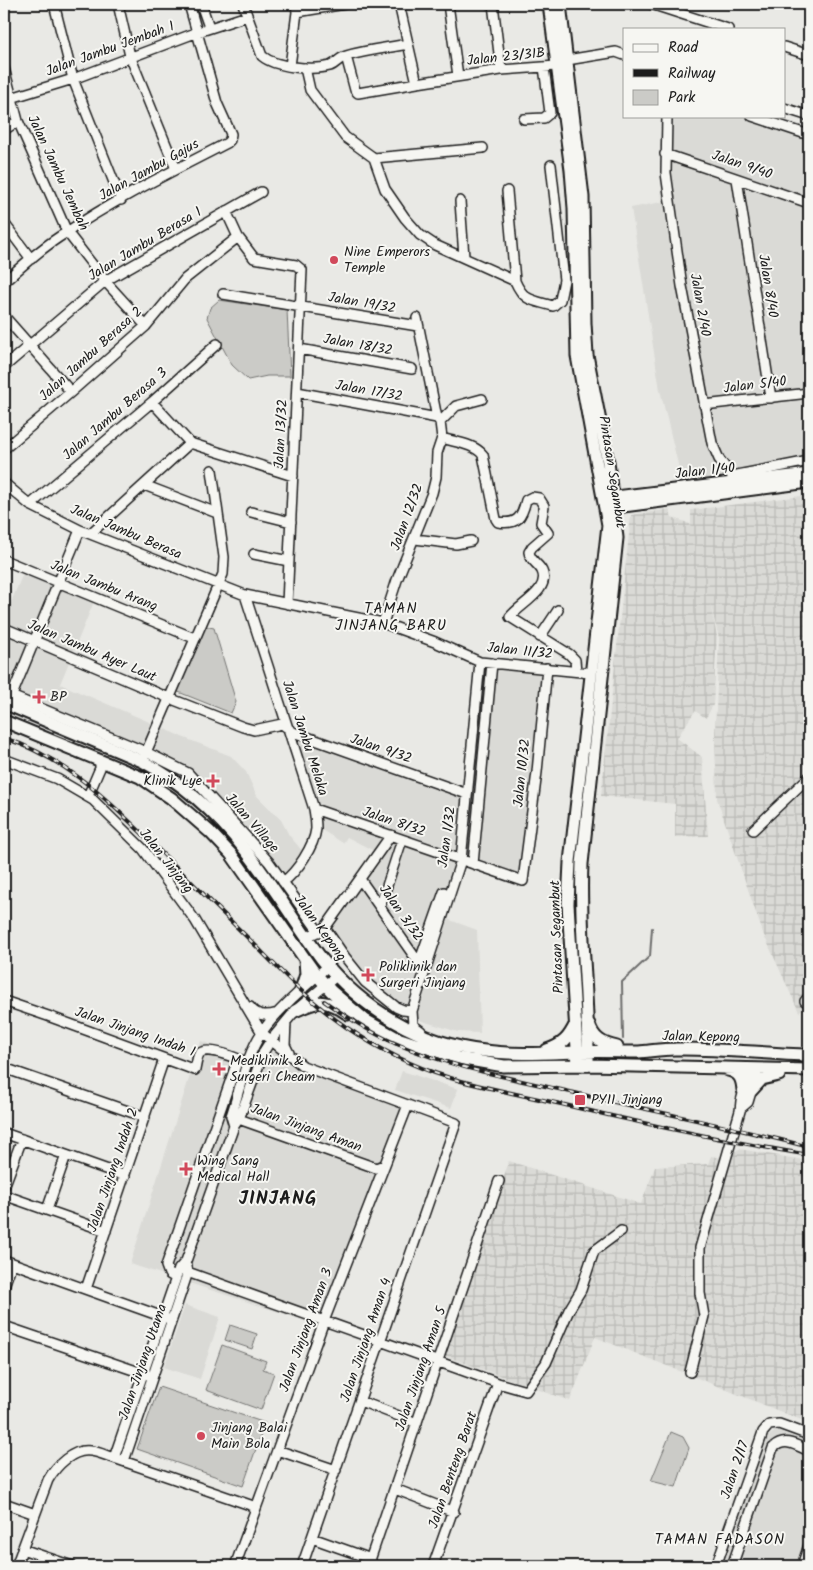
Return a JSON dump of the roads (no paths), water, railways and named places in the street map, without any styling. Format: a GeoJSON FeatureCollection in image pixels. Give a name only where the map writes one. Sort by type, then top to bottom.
{"type":"FeatureCollection","features":[{"type":"Feature","properties":{"kind":"main road","name":"Pintasan Segambut"},"geometry":{"type":"LineString","coordinates":[[560,4],[584,197],[587,355],[608,462],[609,503],[607,543],[570,862],[568,904],[576,1023],[583,1051]]}},
{"type":"Feature","properties":{"kind":"main road","name":"Pintasan Segambut"},"geometry":{"type":"LineString","coordinates":[[550,9],[571,170],[574,208],[577,356],[617,538],[582,864],[580,899],[588,1020],[583,1051],[583,1065]]}},
{"type":"Feature","properties":{"kind":"main road"},"geometry":{"type":"LineString","coordinates":[[550,9],[562,56],[567,60],[562,73],[566,135]]}},
{"type":"Feature","properties":{"kind":"main road"},"geometry":{"type":"LineString","coordinates":[[608,462],[615,482],[634,499],[624,515],[617,538]]}},
{"type":"Feature","properties":{"kind":"main road","name":"Jalan 1/40"},"geometry":{"type":"LineString","coordinates":[[609,503],[733,483],[809,474]]}},
{"type":"Feature","properties":{"kind":"main road","name":"Jalan 1/40"},"geometry":{"type":"LineString","coordinates":[[733,483],[809,482]]}},
{"type":"Feature","properties":{"kind":"main road"},"geometry":{"type":"LineString","coordinates":[[591,673],[598,671],[602,647],[607,633]]}},
{"type":"Feature","properties":{"kind":"main road","name":"Jalan Kepong"},"geometry":{"type":"LineString","coordinates":[[7,699],[144,757],[155,768],[184,788],[228,830],[246,851],[336,976],[375,1009],[395,1023],[423,1036],[469,1048],[495,1052],[639,1052],[676,1049],[809,1056]]}},
{"type":"Feature","properties":{"kind":"main road"},"geometry":{"type":"LineString","coordinates":[[4,721],[140,777],[171,798],[210,832],[230,854],[321,980],[338,998],[365,1020],[397,1038],[458,1058],[504,1066],[754,1067],[809,1070]]}},
{"type":"Feature","properties":{"kind":"main road"},"geometry":{"type":"LineString","coordinates":[[301,990],[306,974],[305,958]]}},
{"type":"Feature","properties":{"kind":"main road"},"geometry":{"type":"LineString","coordinates":[[295,1011],[311,1004],[328,1002],[351,1016],[365,1020]]}},
{"type":"Feature","properties":{"kind":"main road"},"geometry":{"type":"LineString","coordinates":[[588,1020],[590,1029],[600,1042],[639,1052],[671,1056],[743,1060],[754,1067]]}},
{"type":"Feature","properties":{"kind":"main road"},"geometry":{"type":"LineString","coordinates":[[539,1053],[562,1044],[571,1034],[576,1023]]}},
{"type":"Feature","properties":{"kind":"main road"},"geometry":{"type":"LineString","coordinates":[[754,1067],[767,1060],[798,1059],[809,1056]]}},
{"type":"Feature","properties":{"kind":"main road"},"geometry":{"type":"LineString","coordinates":[[725,1068],[739,1075],[747,1090],[766,1076],[809,1070]]}},
{"type":"Feature","properties":{"kind":"street"},"geometry":{"type":"LineString","coordinates":[[54,4],[72,79],[121,200]]}},
{"type":"Feature","properties":{"kind":"street"},"geometry":{"type":"LineString","coordinates":[[118,4],[130,56],[176,170]]}},
{"type":"Feature","properties":{"kind":"street"},"geometry":{"type":"LineString","coordinates":[[188,4],[198,32]]}},
{"type":"Feature","properties":{"kind":"street"},"geometry":{"type":"LineString","coordinates":[[201,4],[210,27]]}},
{"type":"Feature","properties":{"kind":"street"},"geometry":{"type":"LineString","coordinates":[[243,4],[262,56],[268,61],[305,68],[329,66],[346,56],[408,44]]}},
{"type":"Feature","properties":{"kind":"street"},"geometry":{"type":"LineString","coordinates":[[290,66],[296,8],[345,4]]}},
{"type":"Feature","properties":{"kind":"street"},"geometry":{"type":"LineString","coordinates":[[400,4],[416,81]]}},
{"type":"Feature","properties":{"kind":"street","name":"Jalan 23/31B"},"geometry":{"type":"LineString","coordinates":[[448,4],[458,76]]}},
{"type":"Feature","properties":{"kind":"street"},"geometry":{"type":"LineString","coordinates":[[493,4],[501,70]]}},
{"type":"Feature","properties":{"kind":"street"},"geometry":{"type":"LineString","coordinates":[[651,4],[725,28]]}},
{"type":"Feature","properties":{"kind":"street","name":"Jalan Jambu Jembah 1"},"geometry":{"type":"LineString","coordinates":[[11,98],[72,79],[210,27],[247,16]]}},
{"type":"Feature","properties":{"kind":"street","name":"Jalan Jambu Gajus"},"geometry":{"type":"LineString","coordinates":[[4,282],[67,232],[121,200],[228,143],[231,134],[217,103],[198,32]]}},
{"type":"Feature","properties":{"kind":"street"},"geometry":{"type":"LineString","coordinates":[[786,48],[809,55]]}},
{"type":"Feature","properties":{"kind":"street"},"geometry":{"type":"LineString","coordinates":[[567,60],[620,54]]}},
{"type":"Feature","properties":{"kind":"street","name":"Jalan 23/31B"},"geometry":{"type":"LineString","coordinates":[[346,56],[355,90],[358,93],[416,81],[501,70],[556,66]]}},
{"type":"Feature","properties":{"kind":"street"},"geometry":{"type":"LineString","coordinates":[[524,119],[544,118],[550,113],[544,67]]}},
{"type":"Feature","properties":{"kind":"street","name":"Jalan Jambu Jembah"},"geometry":{"type":"LineString","coordinates":[[4,68],[18,121],[67,232],[105,282],[146,326]]}},
{"type":"Feature","properties":{"kind":"street"},"geometry":{"type":"LineString","coordinates":[[305,68],[310,90],[345,138],[374,158],[385,189],[405,218],[420,235],[435,245],[515,281]]}},
{"type":"Feature","properties":{"kind":"street"},"geometry":{"type":"LineString","coordinates":[[786,109],[809,116]]}},
{"type":"Feature","properties":{"kind":"street","name":"Jalan 2/40"},"geometry":{"type":"LineString","coordinates":[[667,118],[666,173],[682,286],[712,443],[733,483]]}},
{"type":"Feature","properties":{"kind":"street"},"geometry":{"type":"LineString","coordinates":[[758,118],[809,135]]}},
{"type":"Feature","properties":{"kind":"street"},"geometry":{"type":"LineString","coordinates":[[4,130],[18,121]]}},
{"type":"Feature","properties":{"kind":"street"},"geometry":{"type":"LineString","coordinates":[[374,158],[483,148]]}},
{"type":"Feature","properties":{"kind":"street","name":"Jalan 9/40"},"geometry":{"type":"LineString","coordinates":[[665,154],[809,203]]}},
{"type":"Feature","properties":{"kind":"street"},"geometry":{"type":"LineString","coordinates":[[507,191],[515,281],[519,292],[526,298],[553,306],[560,300],[564,280],[551,165]]}},
{"type":"Feature","properties":{"kind":"street","name":"Jalan 8/40"},"geometry":{"type":"LineString","coordinates":[[737,179],[771,398]]}},
{"type":"Feature","properties":{"kind":"street","name":"Jalan Jambu Berasa 1"},"geometry":{"type":"LineString","coordinates":[[4,367],[105,282],[261,192]]}},
{"type":"Feature","properties":{"kind":"street"},"geometry":{"type":"LineString","coordinates":[[460,201],[464,257]]}},
{"type":"Feature","properties":{"kind":"street"},"geometry":{"type":"LineString","coordinates":[[226,211],[238,237]]}},
{"type":"Feature","properties":{"kind":"street"},"geometry":{"type":"LineString","coordinates":[[4,222],[31,259]]}},
{"type":"Feature","properties":{"kind":"street","name":"Jalan 13/32"},"geometry":{"type":"LineString","coordinates":[[238,237],[254,258],[296,265],[302,270],[302,306],[287,604]]}},
{"type":"Feature","properties":{"kind":"street","name":"Jalan Jambu Berasa 2"},"geometry":{"type":"LineString","coordinates":[[4,449],[146,326],[185,279],[238,237]]}},
{"type":"Feature","properties":{"kind":"street","name":"Jalan 19/32"},"geometry":{"type":"LineString","coordinates":[[223,294],[417,322]]}},
{"type":"Feature","properties":{"kind":"street"},"geometry":{"type":"LineString","coordinates":[[4,316],[71,392]]}},
{"type":"Feature","properties":{"kind":"street","name":"Jalan 12/32"},"geometry":{"type":"LineString","coordinates":[[383,623],[397,580],[432,494],[436,477],[437,453],[442,438],[417,322]]}},
{"type":"Feature","properties":{"kind":"street","name":"Jalan Jambu Berasa 3"},"geometry":{"type":"LineString","coordinates":[[30,505],[152,402],[217,344]]}},
{"type":"Feature","properties":{"kind":"street","name":"Jalan 18/32"},"geometry":{"type":"LineString","coordinates":[[299,349],[412,369]]}},
{"type":"Feature","properties":{"kind":"street","name":"Jalan 17/32"},"geometry":{"type":"LineString","coordinates":[[297,392],[439,420]]}},
{"type":"Feature","properties":{"kind":"street","name":"Jalan 5/40"},"geometry":{"type":"LineString","coordinates":[[704,405],[809,393]]}},
{"type":"Feature","properties":{"kind":"street"},"geometry":{"type":"LineString","coordinates":[[439,420],[456,406],[482,399]]}},
{"type":"Feature","properties":{"kind":"street"},"geometry":{"type":"LineString","coordinates":[[152,402],[190,443],[293,476]]}},
{"type":"Feature","properties":{"kind":"street"},"geometry":{"type":"LineString","coordinates":[[442,438],[480,450],[483,455],[498,522],[513,521],[520,518],[523,514],[526,500],[532,497],[539,498],[544,506],[540,520],[548,533],[529,552],[530,558],[542,571],[543,585],[539,591],[516,609],[510,617],[569,654],[575,660],[576,671]]}},
{"type":"Feature","properties":{"kind":"street"},"geometry":{"type":"LineString","coordinates":[[90,533],[190,443]]}},
{"type":"Feature","properties":{"kind":"street"},"geometry":{"type":"LineString","coordinates":[[733,483],[809,461]]}},
{"type":"Feature","properties":{"kind":"street"},"geometry":{"type":"LineString","coordinates":[[144,757],[223,574],[224,557],[212,470]]}},
{"type":"Feature","properties":{"kind":"street","name":"Jalan Jambu Berasa"},"geometry":{"type":"LineString","coordinates":[[4,483],[30,505],[80,530],[245,595]]}},
{"type":"Feature","properties":{"kind":"street"},"geometry":{"type":"LineString","coordinates":[[144,484],[217,513]]}},
{"type":"Feature","properties":{"kind":"street"},"geometry":{"type":"LineString","coordinates":[[251,512],[291,522]]}},
{"type":"Feature","properties":{"kind":"street"},"geometry":{"type":"LineString","coordinates":[[7,699],[60,582],[80,530]]}},
{"type":"Feature","properties":{"kind":"street"},"geometry":{"type":"LineString","coordinates":[[415,539],[458,544],[471,541]]}},
{"type":"Feature","properties":{"kind":"street"},"geometry":{"type":"LineString","coordinates":[[254,554],[289,561]]}},
{"type":"Feature","properties":{"kind":"street","name":"Jalan Jambu Arang"},"geometry":{"type":"LineString","coordinates":[[4,560],[194,638]]}},
{"type":"Feature","properties":{"kind":"street","name":"Jalan 11/32"},"geometry":{"type":"LineString","coordinates":[[245,595],[383,623],[435,642],[480,662],[591,673]]}},
{"type":"Feature","properties":{"kind":"street","name":"Jalan Jambu Melaka"},"geometry":{"type":"LineString","coordinates":[[245,595],[314,809],[316,828],[314,838],[304,857],[283,882]]}},
{"type":"Feature","properties":{"kind":"street"},"geometry":{"type":"LineString","coordinates":[[540,637],[558,610]]}},
{"type":"Feature","properties":{"kind":"street","name":"Jalan Jambu Ayer Laut"},"geometry":{"type":"LineString","coordinates":[[4,628],[169,698],[254,730],[282,724],[288,727]]}},
{"type":"Feature","properties":{"kind":"street","name":"Jalan 1/32"},"geometry":{"type":"LineString","coordinates":[[412,1011],[423,965],[461,860],[480,662]]}},
{"type":"Feature","properties":{"kind":"street"},"geometry":{"type":"LineString","coordinates":[[473,864],[492,663]]}},
{"type":"Feature","properties":{"kind":"street","name":"Jalan 10/32"},"geometry":{"type":"LineString","coordinates":[[523,881],[537,772],[547,668]]}},
{"type":"Feature","properties":{"kind":"street","name":"Jalan 9/32"},"geometry":{"type":"LineString","coordinates":[[288,727],[293,732],[467,794]]}},
{"type":"Feature","properties":{"kind":"street","name":"Jalan Village"},"geometry":{"type":"LineString","coordinates":[[144,757],[182,769],[192,777],[269,862],[283,882],[365,982],[396,1007],[412,1011]]}},
{"type":"Feature","properties":{"kind":"street","name":"Jalan Jinjang"},"geometry":{"type":"LineString","coordinates":[[4,759],[58,779],[88,796],[143,849],[195,920],[262,1032],[294,1059],[303,1066],[456,1123]]}},
{"type":"Feature","properties":{"kind":"street"},"geometry":{"type":"LineString","coordinates":[[88,796],[100,768],[97,759]]}},
{"type":"Feature","properties":{"kind":"street"},"geometry":{"type":"LineString","coordinates":[[753,830],[809,777]]}},
{"type":"Feature","properties":{"kind":"street","name":"Jalan 8/32"},"geometry":{"type":"LineString","coordinates":[[314,809],[523,881]]}},
{"type":"Feature","properties":{"kind":"street"},"geometry":{"type":"LineString","coordinates":[[307,938],[322,930],[390,836]]}},
{"type":"Feature","properties":{"kind":"street"},"geometry":{"type":"LineString","coordinates":[[380,907],[402,840]]}},
{"type":"Feature","properties":{"kind":"street"},"geometry":{"type":"LineString","coordinates":[[423,965],[453,867],[454,862],[449,856]]}},
{"type":"Feature","properties":{"kind":"street","name":"Jalan 3/32"},"geometry":{"type":"LineString","coordinates":[[360,879],[423,965]]}},
{"type":"Feature","properties":{"kind":"street","name":"Jalan Jinjang Utama"},"geometry":{"type":"LineString","coordinates":[[114,1458],[177,1274],[186,1261],[235,1120],[264,1051],[321,980],[328,966]]}},
{"type":"Feature","properties":{"kind":"street","name":"Jalan Jinjang Utama"},"geometry":{"type":"LineString","coordinates":[[235,1120],[248,1063],[262,1032],[301,990],[321,980],[336,976]]}},
{"type":"Feature","properties":{"kind":"street","name":"Jalan Jinjang Indah 1"},"geometry":{"type":"LineString","coordinates":[[4,1001],[195,1070],[199,1055],[203,1051],[211,1050],[248,1063]]}},
{"type":"Feature","properties":{"kind":"street","name":"Jalan Jinjang"},"geometry":{"type":"LineString","coordinates":[[246,1004],[254,1013],[263,1016],[278,1014]]}},
{"type":"Feature","properties":{"kind":"street"},"geometry":{"type":"LineString","coordinates":[[375,1009],[401,1020],[412,1011]]}},
{"type":"Feature","properties":{"kind":"street"},"geometry":{"type":"LineString","coordinates":[[412,1011],[412,1022],[419,1030],[469,1048]]}},
{"type":"Feature","properties":{"kind":"street"},"geometry":{"type":"LineString","coordinates":[[287,1020],[285,1045],[294,1059]]}},
{"type":"Feature","properties":{"kind":"street","name":"Jalan Jinjang Indah 2"},"geometry":{"type":"LineString","coordinates":[[86,1289],[164,1059]]}},
{"type":"Feature","properties":{"kind":"street"},"geometry":{"type":"LineString","coordinates":[[238,1059],[166,1266],[168,1274],[188,1272],[438,1362],[526,1391],[546,1363],[569,1310],[581,1290],[594,1251],[621,1231]]}},
{"type":"Feature","properties":{"kind":"street"},"geometry":{"type":"LineString","coordinates":[[690,1372],[704,1316],[700,1293],[700,1248],[741,1108],[741,1100],[747,1090],[754,1067]]}},
{"type":"Feature","properties":{"kind":"street"},"geometry":{"type":"LineString","coordinates":[[4,1068],[145,1117]]}},
{"type":"Feature","properties":{"kind":"street","name":"Jalan Jinjang Aman 3"},"geometry":{"type":"LineString","coordinates":[[235,1566],[324,1321],[408,1105]]}},
{"type":"Feature","properties":{"kind":"street","name":"Jalan Jinjang Aman"},"geometry":{"type":"LineString","coordinates":[[219,1114],[376,1168],[384,1165]]}},
{"type":"Feature","properties":{"kind":"street","name":"Jalan Jinjang Aman 4"},"geometry":{"type":"LineString","coordinates":[[302,1566],[456,1123]]}},
{"type":"Feature","properties":{"kind":"street"},"geometry":{"type":"LineString","coordinates":[[4,1133],[125,1176]]}},
{"type":"Feature","properties":{"kind":"street"},"geometry":{"type":"LineString","coordinates":[[4,1187],[22,1139]]}},
{"type":"Feature","properties":{"kind":"street"},"geometry":{"type":"LineString","coordinates":[[47,1210],[66,1155]]}},
{"type":"Feature","properties":{"kind":"street"},"geometry":{"type":"LineString","coordinates":[[201,1164],[218,1170]]}},
{"type":"Feature","properties":{"kind":"street","name":"Jalan Jinjang Aman 5"},"geometry":{"type":"LineString","coordinates":[[370,1563],[500,1181]]}},
{"type":"Feature","properties":{"kind":"street"},"geometry":{"type":"LineString","coordinates":[[4,1195],[106,1231]]}},
{"type":"Feature","properties":{"kind":"street"},"geometry":{"type":"LineString","coordinates":[[4,1286],[8,1261],[172,1320]]}},
{"type":"Feature","properties":{"kind":"street","name":"Jalan Jinjang Utama"},"geometry":{"type":"LineString","coordinates":[[124,1461],[188,1272],[186,1261]]}},
{"type":"Feature","properties":{"kind":"street"},"geometry":{"type":"LineString","coordinates":[[4,1326],[153,1377]]}},
{"type":"Feature","properties":{"kind":"street","name":"Jalan Benteng Barat"},"geometry":{"type":"LineString","coordinates":[[433,1566],[454,1512],[498,1383]]}},
{"type":"Feature","properties":{"kind":"street"},"geometry":{"type":"LineString","coordinates":[[360,1401],[417,1423]]}},
{"type":"Feature","properties":{"kind":"street","name":"Jalan 2/17"},"geometry":{"type":"LineString","coordinates":[[716,1566],[763,1432],[769,1425],[778,1424],[809,1435]]}},
{"type":"Feature","properties":{"kind":"street"},"geometry":{"type":"LineString","coordinates":[[732,1566],[773,1448],[785,1441],[809,1450]]}},
{"type":"Feature","properties":{"kind":"street"},"geometry":{"type":"LineString","coordinates":[[277,1450],[336,1470]]}},
{"type":"Feature","properties":{"kind":"street"},"geometry":{"type":"LineString","coordinates":[[16,1566],[48,1480],[54,1469],[62,1462],[84,1451],[124,1461],[256,1507]]}},
{"type":"Feature","properties":{"kind":"street"},"geometry":{"type":"LineString","coordinates":[[395,1488],[454,1512]]}},
{"type":"Feature","properties":{"kind":"street"},"geometry":{"type":"LineString","coordinates":[[4,1503],[35,1514]]}},
{"type":"Feature","properties":{"kind":"street"},"geometry":{"type":"LineString","coordinates":[[312,1538],[370,1563]]}},
{"type":"Feature","properties":{"kind":"street"},"geometry":{"type":"LineString","coordinates":[[802,1566],[809,1545]]}},
{"type":"Feature","properties":{"kind":"street"},"geometry":{"type":"LineString","coordinates":[[22,1549],[72,1566]]}},
{"type":"Feature","properties":{"kind":"waterway"},"geometry":{"type":"LineString","coordinates":[[623,1039],[622,982],[650,956],[652,928]]}},
{"type":"Feature","properties":{"kind":"railway"},"geometry":{"type":"LineString","coordinates":[[4,738],[28,747],[50,759],[91,787],[129,821],[309,997],[346,1027],[395,1056],[434,1073],[489,1088],[685,1132],[809,1155]]}},
{"type":"Feature","properties":{"kind":"railway"},"geometry":{"type":"LineString","coordinates":[[324,1001],[381,1037],[422,1054],[504,1077],[809,1147]]}},
{"type":"Feature","properties":{"kind":"place","name":"Nine Emperors Temple"},"geometry":{"type":"Point","coordinates":[334,260]}},
{"type":"Feature","properties":{"kind":"place","name":"BP"},"geometry":{"type":"Point","coordinates":[39,697]}},
{"type":"Feature","properties":{"kind":"place","name":"Klinik Lye"},"geometry":{"type":"Point","coordinates":[213,781]}},
{"type":"Feature","properties":{"kind":"place","name":"Poliklinik dan Surgeri Jinjang"},"geometry":{"type":"Point","coordinates":[368,975]}},
{"type":"Feature","properties":{"kind":"place","name":"Mediklinik & Surgeri Cheam"},"geometry":{"type":"Point","coordinates":[219,1069]}},
{"type":"Feature","properties":{"kind":"place","name":"PY11 Jinjang"},"geometry":{"type":"Point","coordinates":[580,1100]}},
{"type":"Feature","properties":{"kind":"place","name":"Wing Sang Medical Hall"},"geometry":{"type":"Point","coordinates":[186,1169]}},
{"type":"Feature","properties":{"kind":"place","name":"Jinjang Balai Main Bola"},"geometry":{"type":"Point","coordinates":[201,1436]}},
{"type":"Feature","properties":{"kind":"district","name":"TAMAN JINJANG BARU"},"geometry":{"type":"Point","coordinates":[391,618]}},
{"type":"Feature","properties":{"kind":"district","name":"JINJANG"},"geometry":{"type":"Point","coordinates":[278,1199]}},
{"type":"Feature","properties":{"kind":"district","name":"TAMAN FADASON"},"geometry":{"type":"Point","coordinates":[720,1540]}}]}
